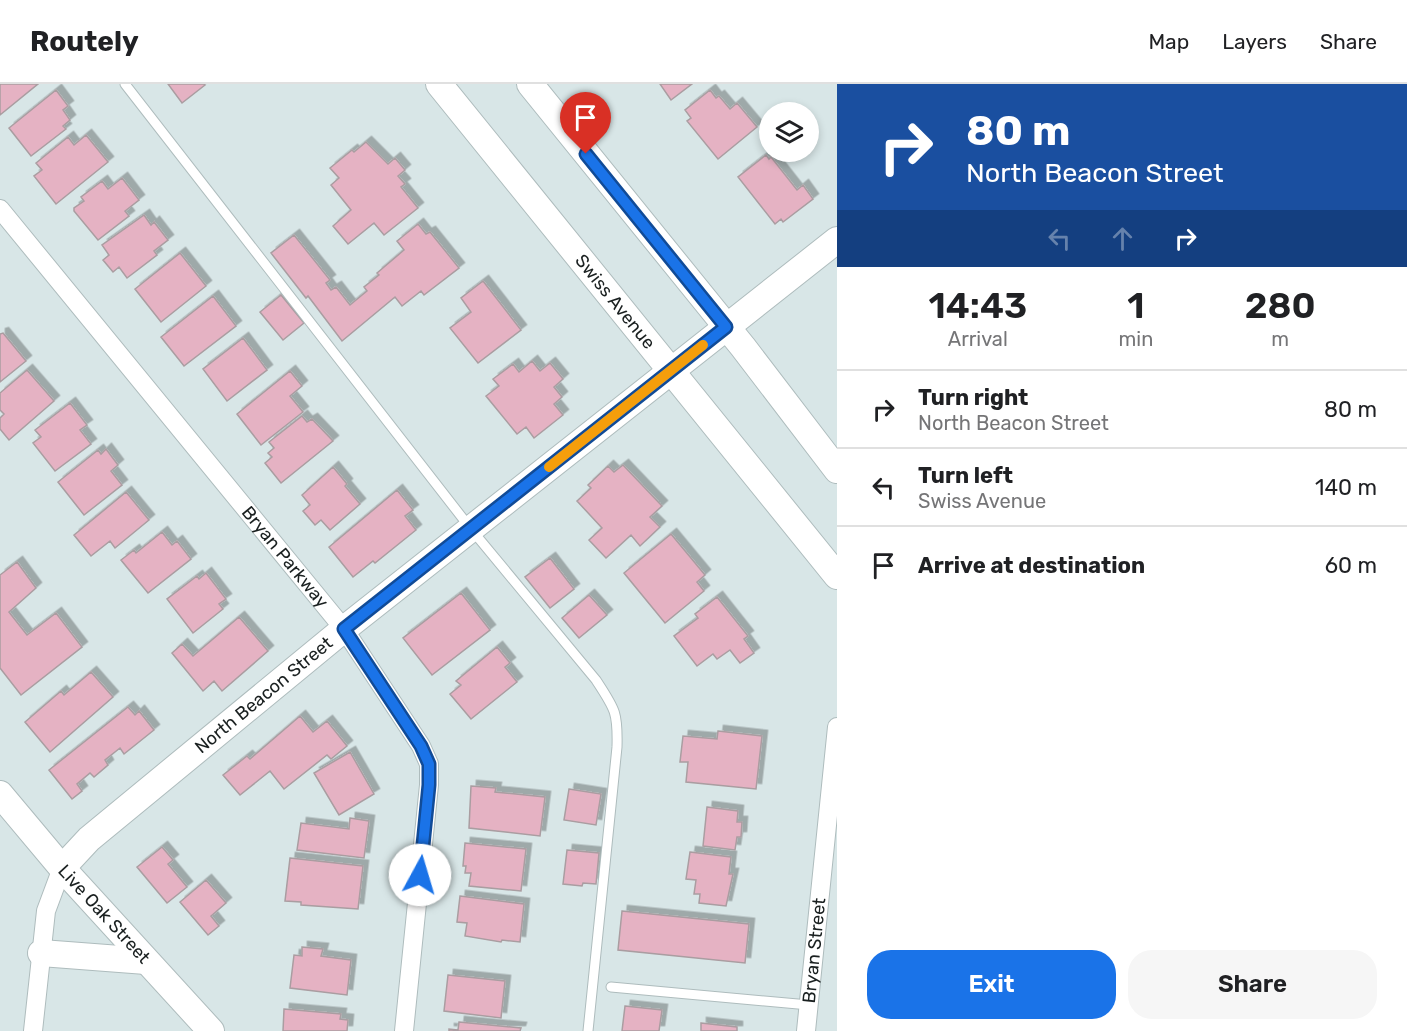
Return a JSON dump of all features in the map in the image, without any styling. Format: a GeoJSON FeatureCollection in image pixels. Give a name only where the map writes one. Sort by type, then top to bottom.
{"type":"FeatureCollection","features":[{"type":"Feature","properties":{"kind":"street","name":"Swiss Avenue"},"geometry":{"type":"LineString","coordinates":[[439,84],[837,576]]}},
{"type":"Feature","properties":{"kind":"street"},"geometry":{"type":"LineString","coordinates":[[530,84],[726,327],[837,470]]}},
{"type":"Feature","properties":{"kind":"street","name":"Bryan Parkway"},"geometry":{"type":"LineString","coordinates":[[0,209],[344,629],[421,746],[429,764],[429,785],[404,1031]]}},
{"type":"Feature","properties":{"kind":"street","name":"North Beacon Street"},"geometry":{"type":"LineString","coordinates":[[62,868],[89,839],[344,629],[837,240]]}},
{"type":"Feature","properties":{"kind":"street","name":"Bryan Street"},"geometry":{"type":"LineString","coordinates":[[806,1031],[837,727]]}},
{"type":"Feature","properties":{"kind":"street","name":"Live Oak Street"},"geometry":{"type":"LineString","coordinates":[[0,794],[62,868],[211,1031]]}},
{"type":"Feature","properties":{"kind":"street"},"geometry":{"type":"LineString","coordinates":[[33,1031],[46,911],[62,868]]}},
{"type":"Feature","properties":{"kind":"street"},"geometry":{"type":"LineString","coordinates":[[820,896],[837,882]]}},
{"type":"Feature","properties":{"kind":"street"},"geometry":{"type":"LineString","coordinates":[[41,953],[146,961]]}},
{"type":"Feature","properties":{"kind":"lane"},"geometry":{"type":"LineString","coordinates":[[125,84],[471,529],[596,680],[612,705],[618,720],[617,747],[588,1031]]}},
{"type":"Feature","properties":{"kind":"lane"},"geometry":{"type":"LineString","coordinates":[[611,987],[809,1005]]}},
{"type":"Feature","properties":{"kind":"building"},"geometry":{"type":"Polygon","coordinates":[[[0,84],[38,84],[0,115],[0,84]]]}},
{"type":"Feature","properties":{"kind":"building"},"geometry":{"type":"Polygon","coordinates":[[[168,84],[204,84],[205,85],[182,103],[168,84]]]}},
{"type":"Feature","properties":{"kind":"building"},"geometry":{"type":"Polygon","coordinates":[[[660,84],[692,84],[671,100],[660,84]]]}},
{"type":"Feature","properties":{"kind":"building"},"geometry":{"type":"Polygon","coordinates":[[[56,90],[68,106],[63,110],[70,120],[63,126],[66,129],[31,156],[9,128],[56,90]]]}},
{"type":"Feature","properties":{"kind":"building"},"geometry":{"type":"Polygon","coordinates":[[[710,90],[716,98],[719,96],[730,109],[737,103],[757,127],[718,159],[687,121],[691,118],[685,110],[710,90]]]}},
{"type":"Feature","properties":{"kind":"building"},"geometry":{"type":"Polygon","coordinates":[[[86,135],[108,162],[56,204],[34,176],[42,170],[36,163],[68,137],[74,145],[86,135]]]}},
{"type":"Feature","properties":{"kind":"building"},"geometry":{"type":"Polygon","coordinates":[[[366,142],[388,164],[395,158],[405,170],[398,176],[405,184],[401,187],[418,208],[384,235],[374,223],[348,244],[333,226],[351,210],[331,185],[339,178],[330,168],[366,142]]]}},
{"type":"Feature","properties":{"kind":"building"},"geometry":{"type":"Polygon","coordinates":[[[759,160],[775,162],[797,190],[803,185],[813,199],[783,222],[781,219],[775,224],[738,177],[759,160]]]}},
{"type":"Feature","properties":{"kind":"building"},"geometry":{"type":"Polygon","coordinates":[[[122,178],[139,200],[125,211],[129,216],[98,240],[74,208],[84,201],[81,197],[102,181],[108,189],[122,178]]]}},
{"type":"Feature","properties":{"kind":"building"},"geometry":{"type":"Polygon","coordinates":[[[144,215],[151,225],[154,222],[168,240],[154,251],[157,255],[127,278],[119,267],[113,272],[103,260],[109,255],[102,245],[144,215]]]}},
{"type":"Feature","properties":{"kind":"building"},"geometry":{"type":"Polygon","coordinates":[[[418,224],[426,234],[430,232],[459,268],[424,295],[421,291],[402,306],[395,297],[342,341],[271,253],[294,235],[330,280],[326,283],[331,290],[336,287],[350,305],[367,291],[364,287],[379,275],[377,273],[404,250],[397,241],[418,224]]]}},
{"type":"Feature","properties":{"kind":"building"},"geometry":{"type":"Polygon","coordinates":[[[180,253],[206,286],[161,322],[135,289],[180,253]]]}},
{"type":"Feature","properties":{"kind":"building"},"geometry":{"type":"Polygon","coordinates":[[[483,281],[521,330],[478,363],[450,328],[471,312],[461,298],[483,281]]]}},
{"type":"Feature","properties":{"kind":"building"},"geometry":{"type":"Polygon","coordinates":[[[281,295],[304,323],[283,340],[260,312],[281,295]]]}},
{"type":"Feature","properties":{"kind":"building"},"geometry":{"type":"Polygon","coordinates":[[[213,296],[236,326],[184,366],[161,337],[213,296]]]}},
{"type":"Feature","properties":{"kind":"building"},"geometry":{"type":"Polygon","coordinates":[[[3,333],[26,361],[0,382],[0,334],[3,333]]]}},
{"type":"Feature","properties":{"kind":"building"},"geometry":{"type":"Polygon","coordinates":[[[243,338],[267,370],[227,401],[203,369],[243,338]]]}},
{"type":"Feature","properties":{"kind":"building"},"geometry":{"type":"Polygon","coordinates":[[[532,361],[540,371],[550,363],[563,379],[554,387],[562,397],[554,404],[563,415],[534,438],[526,427],[517,434],[486,396],[499,386],[493,379],[513,364],[519,372],[532,361]]]}},
{"type":"Feature","properties":{"kind":"building"},"geometry":{"type":"Polygon","coordinates":[[[27,370],[54,401],[9,440],[0,429],[0,418],[4,414],[0,410],[0,393],[27,370]]]}},
{"type":"Feature","properties":{"kind":"building"},"geometry":{"type":"Polygon","coordinates":[[[290,371],[302,386],[290,396],[303,412],[261,445],[237,414],[290,371]]]}},
{"type":"Feature","properties":{"kind":"building"},"geometry":{"type":"Polygon","coordinates":[[[70,403],[87,425],[80,430],[91,444],[55,471],[33,443],[41,437],[35,430],[70,403]]]}},
{"type":"Feature","properties":{"kind":"building"},"geometry":{"type":"Polygon","coordinates":[[[302,416],[307,422],[312,419],[333,441],[281,483],[265,463],[272,457],[268,453],[274,448],[269,442],[302,416]]]}},
{"type":"Feature","properties":{"kind":"building"},"geometry":{"type":"Polygon","coordinates":[[[106,449],[118,465],[111,471],[122,485],[84,515],[58,482],[98,450],[101,454],[106,449]]]}},
{"type":"Feature","properties":{"kind":"building"},"geometry":{"type":"Polygon","coordinates":[[[623,465],[662,506],[650,517],[660,527],[640,546],[631,535],[606,558],[589,540],[602,528],[577,501],[591,488],[588,485],[608,466],[614,472],[623,465]]]}},
{"type":"Feature","properties":{"kind":"building"},"geometry":{"type":"Polygon","coordinates":[[[333,467],[360,504],[330,530],[321,520],[315,525],[303,511],[310,505],[302,495],[333,467]]]}},
{"type":"Feature","properties":{"kind":"building"},"geometry":{"type":"Polygon","coordinates":[[[397,490],[413,510],[405,516],[416,530],[375,563],[373,561],[353,577],[329,547],[397,490]]]}},
{"type":"Feature","properties":{"kind":"building"},"geometry":{"type":"Polygon","coordinates":[[[126,492],[149,520],[115,548],[110,541],[91,556],[74,535],[126,492]]]}},
{"type":"Feature","properties":{"kind":"building"},"geometry":{"type":"Polygon","coordinates":[[[162,532],[172,545],[177,541],[191,559],[148,593],[121,560],[134,550],[136,553],[162,532]]]}},
{"type":"Feature","properties":{"kind":"building"},"geometry":{"type":"Polygon","coordinates":[[[671,534],[705,575],[697,582],[704,591],[665,623],[624,573],[671,534]]]}},
{"type":"Feature","properties":{"kind":"building"},"geometry":{"type":"Polygon","coordinates":[[[550,558],[574,589],[550,608],[525,577],[550,558]]]}},
{"type":"Feature","properties":{"kind":"building"},"geometry":{"type":"Polygon","coordinates":[[[17,562],[36,588],[9,612],[27,635],[56,613],[82,647],[21,695],[0,668],[0,575],[17,562]]]}},
{"type":"Feature","properties":{"kind":"building"},"geometry":{"type":"Polygon","coordinates":[[[206,573],[226,599],[219,604],[223,609],[193,633],[167,599],[197,576],[199,579],[206,573]]]}},
{"type":"Feature","properties":{"kind":"building"},"geometry":{"type":"Polygon","coordinates":[[[461,593],[490,630],[432,675],[403,638],[461,593]]]}},
{"type":"Feature","properties":{"kind":"building"},"geometry":{"type":"Polygon","coordinates":[[[589,595],[607,615],[579,638],[562,618],[589,595]]]}},
{"type":"Feature","properties":{"kind":"building"},"geometry":{"type":"Polygon","coordinates":[[[717,597],[748,636],[744,639],[754,653],[740,663],[730,650],[717,659],[713,654],[697,666],[674,636],[698,618],[695,614],[717,597]]]}},
{"type":"Feature","properties":{"kind":"building"},"geometry":{"type":"Polygon","coordinates":[[[239,617],[268,651],[222,691],[214,681],[203,691],[172,653],[182,644],[193,656],[239,617]]]}},
{"type":"Feature","properties":{"kind":"building"},"geometry":{"type":"Polygon","coordinates":[[[497,647],[510,663],[505,667],[517,682],[471,719],[450,694],[461,685],[456,681],[497,647]]]}},
{"type":"Feature","properties":{"kind":"building"},"geometry":{"type":"Polygon","coordinates":[[[91,672],[113,697],[50,752],[25,722],[61,691],[64,695],[91,672]]]}},
{"type":"Feature","properties":{"kind":"building"},"geometry":{"type":"Polygon","coordinates":[[[128,707],[135,715],[139,711],[154,730],[124,754],[120,748],[105,760],[108,765],[94,777],[90,773],[77,784],[82,791],[72,799],[49,770],[128,707]]]}},
{"type":"Feature","properties":{"kind":"building"},"geometry":{"type":"Polygon","coordinates":[[[300,716],[313,732],[327,721],[347,746],[331,759],[327,755],[284,789],[270,771],[240,795],[223,775],[247,756],[250,759],[300,716]]]}},
{"type":"Feature","properties":{"kind":"building"},"geometry":{"type":"Polygon","coordinates":[[[718,731],[762,736],[756,789],[686,782],[688,762],[680,762],[683,736],[717,739],[718,731]]]}},
{"type":"Feature","properties":{"kind":"building"},"geometry":{"type":"Polygon","coordinates":[[[350,752],[374,794],[339,815],[314,773],[350,752]]]}},
{"type":"Feature","properties":{"kind":"building"},"geometry":{"type":"Polygon","coordinates":[[[471,786],[496,788],[495,792],[545,797],[540,836],[469,828],[471,786]]]}},
{"type":"Feature","properties":{"kind":"building"},"geometry":{"type":"Polygon","coordinates":[[[569,789],[601,794],[596,825],[564,820],[569,789]]]}},
{"type":"Feature","properties":{"kind":"building"},"geometry":{"type":"Polygon","coordinates":[[[707,807],[738,811],[737,822],[742,822],[741,837],[737,837],[735,850],[703,846],[707,807]]]}},
{"type":"Feature","properties":{"kind":"building"},"geometry":{"type":"Polygon","coordinates":[[[350,818],[369,821],[364,858],[297,850],[301,823],[349,829],[350,818]]]}},
{"type":"Feature","properties":{"kind":"building"},"geometry":{"type":"Polygon","coordinates":[[[465,843],[526,849],[521,891],[469,886],[471,873],[465,873],[466,866],[463,866],[465,843]]]}},
{"type":"Feature","properties":{"kind":"building"},"geometry":{"type":"Polygon","coordinates":[[[162,847],[173,860],[168,864],[187,887],[167,903],[137,867],[162,847]]]}},
{"type":"Feature","properties":{"kind":"building"},"geometry":{"type":"Polygon","coordinates":[[[567,850],[599,853],[596,884],[583,883],[582,886],[563,884],[567,850]]]}},
{"type":"Feature","properties":{"kind":"building"},"geometry":{"type":"Polygon","coordinates":[[[690,852],[731,857],[729,874],[733,874],[726,906],[699,903],[700,894],[694,894],[696,880],[686,879],[690,852]]]}},
{"type":"Feature","properties":{"kind":"building"},"geometry":{"type":"Polygon","coordinates":[[[290,858],[363,866],[358,909],[301,905],[301,902],[285,901],[290,858]]]}},
{"type":"Feature","properties":{"kind":"building"},"geometry":{"type":"Polygon","coordinates":[[[206,880],[226,903],[211,916],[219,926],[208,935],[180,902],[206,880]]]}},
{"type":"Feature","properties":{"kind":"building"},"geometry":{"type":"Polygon","coordinates":[[[460,896],[524,904],[520,942],[502,940],[501,942],[465,936],[467,923],[457,922],[460,896]]]}},
{"type":"Feature","properties":{"kind":"building"},"geometry":{"type":"Polygon","coordinates":[[[622,911],[749,924],[745,963],[618,950],[622,911]]]}},
{"type":"Feature","properties":{"kind":"building"},"geometry":{"type":"Polygon","coordinates":[[[302,947],[323,949],[321,956],[351,960],[347,995],[290,988],[294,955],[302,956],[302,947]]]}},
{"type":"Feature","properties":{"kind":"building"},"geometry":{"type":"Polygon","coordinates":[[[448,975],[505,981],[501,1018],[444,1011],[448,975]]]}},
{"type":"Feature","properties":{"kind":"building"},"geometry":{"type":"Polygon","coordinates":[[[625,1006],[662,1010],[659,1031],[622,1031],[625,1006]]]}},
{"type":"Feature","properties":{"kind":"building"},"geometry":{"type":"Polygon","coordinates":[[[284,1009],[341,1014],[340,1019],[348,1020],[347,1031],[283,1031],[284,1009]]]}},
{"type":"Feature","properties":{"kind":"building"},"geometry":{"type":"Polygon","coordinates":[[[459,1022],[521,1028],[520,1031],[449,1031],[449,1029],[458,1030],[459,1022]]]}},
{"type":"Feature","properties":{"kind":"building"},"geometry":{"type":"Polygon","coordinates":[[[701,1023],[737,1027],[737,1031],[701,1031],[701,1023]]]}},
{"type":"Feature","properties":{"kind":"slow traffic"},"geometry":{"type":"LineString","coordinates":[[549,467],[703,345]]}},
{"type":"Feature","properties":{"kind":"route"},"geometry":{"type":"LineString","coordinates":[[420,875],[429,764],[421,746],[344,629],[726,327],[586,154]]}}]}
